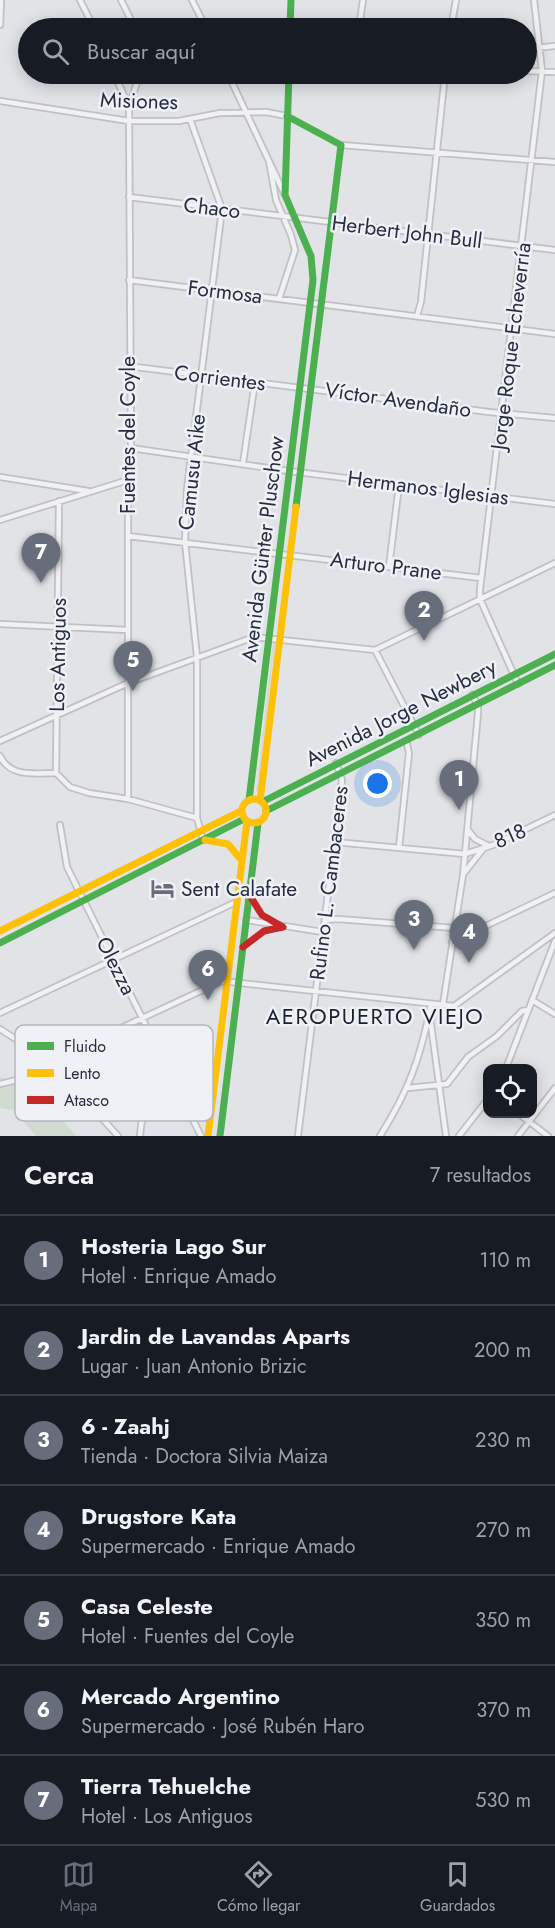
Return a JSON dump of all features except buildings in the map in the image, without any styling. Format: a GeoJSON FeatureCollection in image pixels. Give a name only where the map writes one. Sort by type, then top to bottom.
{"type":"FeatureCollection","features":[{"type":"Feature","properties":{"kind":"street"},"geometry":{"type":"LineString","coordinates":[[0,25],[2,0]]}},
{"type":"Feature","properties":{"kind":"street"},"geometry":{"type":"LineString","coordinates":[[80,0],[89,18]]}},
{"type":"Feature","properties":{"kind":"street"},"geometry":{"type":"LineString","coordinates":[[121,0],[130,18]]}},
{"type":"Feature","properties":{"kind":"street"},"geometry":{"type":"LineString","coordinates":[[192,0],[201,18]]}},
{"type":"Feature","properties":{"kind":"street"},"geometry":{"type":"LineString","coordinates":[[290,18],[291,0]]}},
{"type":"Feature","properties":{"kind":"street"},"geometry":{"type":"LineString","coordinates":[[360,18],[363,0]]}},
{"type":"Feature","properties":{"kind":"street"},"geometry":{"type":"LineString","coordinates":[[453,18],[456,0]]}},
{"type":"Feature","properties":{"kind":"street","name":"Jorge Roque Echeverría"},"geometry":{"type":"LineString","coordinates":[[534,0],[537,18]]}},
{"type":"Feature","properties":{"kind":"street","name":"Jorge Roque Echeverría"},"geometry":{"type":"LineString","coordinates":[[518,684],[480,599],[542,71],[537,21]]}},
{"type":"Feature","properties":{"kind":"street"},"geometry":{"type":"LineString","coordinates":[[537,48],[555,46]]}},
{"type":"Feature","properties":{"kind":"street"},"geometry":{"type":"LineString","coordinates":[[537,71],[555,72]]}},
{"type":"Feature","properties":{"kind":"street","name":"Fuentes del Coyle"},"geometry":{"type":"LineString","coordinates":[[119,84],[129,106],[131,448],[128,480],[128,799]]}},
{"type":"Feature","properties":{"kind":"street"},"geometry":{"type":"LineString","coordinates":[[129,106],[137,84]]}},
{"type":"Feature","properties":{"kind":"street"},"geometry":{"type":"LineString","coordinates":[[233,84],[285,195]]}},
{"type":"Feature","properties":{"kind":"street"},"geometry":{"type":"LineString","coordinates":[[285,195],[289,84]]}},
{"type":"Feature","properties":{"kind":"street"},"geometry":{"type":"LineString","coordinates":[[417,316],[438,153],[443,84]]}},
{"type":"Feature","properties":{"kind":"street","name":"Misiones"},"geometry":{"type":"LineString","coordinates":[[0,101],[129,121],[190,119],[214,114],[266,112],[287,116],[341,145]]}},
{"type":"Feature","properties":{"kind":"street","name":"Camusu Aike"},"geometry":{"type":"LineString","coordinates":[[190,119],[222,209],[191,457],[185,542],[197,657],[197,818],[203,840]]}},
{"type":"Feature","properties":{"kind":"street"},"geometry":{"type":"LineString","coordinates":[[341,145],[555,162]]}},
{"type":"Feature","properties":{"kind":"street","name":"Avenida Günter Pluschow"},"geometry":{"type":"LineString","coordinates":[[261,801],[341,145]]}},
{"type":"Feature","properties":{"kind":"street"},"geometry":{"type":"LineString","coordinates":[[269,161],[276,200],[295,250],[279,299]]}},
{"type":"Feature","properties":{"kind":"street","name":"Avenida Günter Pluschow"},"geometry":{"type":"LineString","coordinates":[[249,800],[313,264],[285,195]]}},
{"type":"Feature","properties":{"kind":"street","name":"Chaco"},"geometry":{"type":"LineString","coordinates":[[129,197],[295,219]]}},
{"type":"Feature","properties":{"kind":"street","name":"Herbert John Bull"},"geometry":{"type":"LineString","coordinates":[[295,219],[555,250]]}},
{"type":"Feature","properties":{"kind":"street","name":"Formosa"},"geometry":{"type":"LineString","coordinates":[[129,280],[555,334]]}},
{"type":"Feature","properties":{"kind":"street","name":"Corrientes"},"geometry":{"type":"LineString","coordinates":[[129,366],[312,389]]}},
{"type":"Feature","properties":{"kind":"street"},"geometry":{"type":"LineString","coordinates":[[243,463],[255,382]]}},
{"type":"Feature","properties":{"kind":"street","name":"Víctor Avendaño"},"geometry":{"type":"LineString","coordinates":[[312,389],[555,418]]}},
{"type":"Feature","properties":{"kind":"street","name":"Hermanos Iglesias"},"geometry":{"type":"LineString","coordinates":[[131,448],[289,471],[555,504]]}},
{"type":"Feature","properties":{"kind":"street"},"geometry":{"type":"LineString","coordinates":[[0,477],[91,492]]}},
{"type":"Feature","properties":{"kind":"street"},"geometry":{"type":"LineString","coordinates":[[0,520],[128,480]]}},
{"type":"Feature","properties":{"kind":"street"},"geometry":{"type":"LineString","coordinates":[[389,567],[399,485]]}},
{"type":"Feature","properties":{"kind":"street","name":"Los Antiguos"},"geometry":{"type":"LineString","coordinates":[[56,773],[59,501]]}},
{"type":"Feature","properties":{"kind":"street","name":"Arturo Prane"},"geometry":{"type":"LineString","coordinates":[[128,536],[481,578]]}},
{"type":"Feature","properties":{"kind":"street"},"geometry":{"type":"LineString","coordinates":[[0,741],[128,682],[254,637],[375,650],[555,563]]}},
{"type":"Feature","properties":{"kind":"street"},"geometry":{"type":"LineString","coordinates":[[0,624],[128,630]]}},
{"type":"Feature","properties":{"kind":"street"},"geometry":{"type":"LineString","coordinates":[[375,650],[419,735]]}},
{"type":"Feature","properties":{"kind":"street","name":"Avenida Jorge Newbery"},"geometry":{"type":"LineString","coordinates":[[261,801],[555,654]]}},
{"type":"Feature","properties":{"kind":"street","name":"Avenida Jorge Newbery"},"geometry":{"type":"LineString","coordinates":[[266,811],[555,665]]}},
{"type":"Feature","properties":{"kind":"street"},"geometry":{"type":"LineString","coordinates":[[443,1004],[465,854],[478,705],[472,694]]}},
{"type":"Feature","properties":{"kind":"street"},"geometry":{"type":"LineString","coordinates":[[399,848],[409,753],[406,741]]}},
{"type":"Feature","properties":{"kind":"street"},"geometry":{"type":"LineString","coordinates":[[0,756],[10,769],[19,772],[56,773],[70,787],[128,799],[197,818]]}},
{"type":"Feature","properties":{"kind":"street"},"geometry":{"type":"LineString","coordinates":[[336,763],[341,773]]}},
{"type":"Feature","properties":{"kind":"street","name":"Rufino L. Cambaceres"},"geometry":{"type":"LineString","coordinates":[[298,1136],[335,842],[341,773]]}},
{"type":"Feature","properties":{"kind":"street"},"geometry":{"type":"LineString","coordinates":[[220,1136],[258,823],[264,818],[266,811],[261,801],[249,800],[241,811],[1,930],[3,941],[246,820],[258,823]]}},
{"type":"Feature","properties":{"kind":"street"},"geometry":{"type":"LineString","coordinates":[[213,1093],[242,861],[246,820],[241,811]]}},
{"type":"Feature","properties":{"kind":"street","name":"818"},"geometry":{"type":"LineString","coordinates":[[465,854],[487,847],[555,815]]}},
{"type":"Feature","properties":{"kind":"street","name":"Olezza"},"geometry":{"type":"LineString","coordinates":[[60,825],[67,867],[146,1025]]}},
{"type":"Feature","properties":{"kind":"street"},"geometry":{"type":"LineString","coordinates":[[463,875],[470,862],[487,847],[471,836],[467,828]]}},
{"type":"Feature","properties":{"kind":"street"},"geometry":{"type":"LineString","coordinates":[[203,840],[222,841],[234,847],[242,861]]}},
{"type":"Feature","properties":{"kind":"street"},"geometry":{"type":"LineString","coordinates":[[335,842],[465,854]]}},
{"type":"Feature","properties":{"kind":"street"},"geometry":{"type":"LineString","coordinates":[[452,942],[555,893]]}},
{"type":"Feature","properties":{"kind":"street"},"geometry":{"type":"LineString","coordinates":[[249,894],[262,915],[283,927]]}},
{"type":"Feature","properties":{"kind":"street"},"geometry":{"type":"LineString","coordinates":[[0,1014],[236,902]]}},
{"type":"Feature","properties":{"kind":"street"},"geometry":{"type":"LineString","coordinates":[[234,919],[239,916],[246,920],[322,932]]}},
{"type":"Feature","properties":{"kind":"street"},"geometry":{"type":"LineString","coordinates":[[325,920],[350,919],[454,928]]}},
{"type":"Feature","properties":{"kind":"street"},"geometry":{"type":"LineString","coordinates":[[232,937],[237,942],[243,943],[264,932],[283,927]]}},
{"type":"Feature","properties":{"kind":"street"},"geometry":{"type":"LineString","coordinates":[[127,1025],[217,983],[226,981],[430,1008],[443,1004],[454,1006],[555,933]]}},
{"type":"Feature","properties":{"kind":"street"},"geometry":{"type":"LineString","coordinates":[[508,1064],[555,941]]}},
{"type":"Feature","properties":{"kind":"street"},"geometry":{"type":"LineString","coordinates":[[532,1000],[555,1014]]}},
{"type":"Feature","properties":{"kind":"street"},"geometry":{"type":"LineString","coordinates":[[430,1008],[438,1087],[446,1136]]}},
{"type":"Feature","properties":{"kind":"street"},"geometry":{"type":"LineString","coordinates":[[380,1136],[408,1088],[422,1047],[430,1008]]}},
{"type":"Feature","properties":{"kind":"street"},"geometry":{"type":"LineString","coordinates":[[408,1088],[438,1087],[447,1084],[468,1057],[497,1035],[522,1011],[528,1010]]}},
{"type":"Feature","properties":{"kind":"street"},"geometry":{"type":"LineString","coordinates":[[0,1029],[15,1038]]}},
{"type":"Feature","properties":{"kind":"street"},"geometry":{"type":"LineString","coordinates":[[216,1067],[228,1068]]}},
{"type":"Feature","properties":{"kind":"street"},"geometry":{"type":"LineString","coordinates":[[0,1084],[15,1080]]}},
{"type":"Feature","properties":{"kind":"street"},"geometry":{"type":"LineString","coordinates":[[518,1136],[555,1088]]}},
{"type":"Feature","properties":{"kind":"street"},"geometry":{"type":"LineString","coordinates":[[459,1136],[483,1105]]}},
{"type":"Feature","properties":{"kind":"street"},"geometry":{"type":"LineString","coordinates":[[525,1118],[548,1136]]}},
{"type":"Feature","properties":{"kind":"street"},"geometry":{"type":"LineString","coordinates":[[105,1121],[118,1136]]}},
{"type":"Feature","properties":{"kind":"street"},"geometry":{"type":"LineString","coordinates":[[140,1136],[142,1121]]}},
{"type":"Feature","properties":{"kind":"street","name":"Olezza"},"geometry":{"type":"LineString","coordinates":[[194,1121],[201,1136]]}},
{"type":"Feature","properties":{"kind":"street"},"geometry":{"type":"LineString","coordinates":[[208,1136],[210,1121]]}},
{"type":"Feature","properties":{"kind":"shaded area"},"geometry":{"type":"Polygon","coordinates":[[[275,642],[258,790],[256,791],[273,643],[275,642]]]}},
{"type":"Feature","properties":{"kind":"shaded area"},"geometry":{"type":"Polygon","coordinates":[[[0,1077],[15,1084],[15,1111],[0,1108],[0,1077]]]}},
{"type":"Feature","properties":{"kind":"shaded area"},"geometry":{"type":"Polygon","coordinates":[[[23,1121],[63,1121],[76,1136],[36,1136],[23,1121]]]}},
{"type":"Feature","properties":{"kind":"traffic: fast"},"geometry":{"type":"LineString","coordinates":[[290,18],[291,0]]}},
{"type":"Feature","properties":{"kind":"traffic: fast"},"geometry":{"type":"LineString","coordinates":[[249,800],[313,280],[311,256],[285,195],[289,84]]}},
{"type":"Feature","properties":{"kind":"traffic: fast"},"geometry":{"type":"LineString","coordinates":[[287,116],[341,145],[296,507]]}},
{"type":"Feature","properties":{"kind":"traffic: fast"},"geometry":{"type":"LineString","coordinates":[[262,802],[555,654]]}},
{"type":"Feature","properties":{"kind":"traffic: fast"},"geometry":{"type":"LineString","coordinates":[[266,811],[555,665]]}},
{"type":"Feature","properties":{"kind":"traffic: fast"},"geometry":{"type":"LineString","coordinates":[[0,943],[244,819]]}},
{"type":"Feature","properties":{"kind":"traffic: fast"},"geometry":{"type":"LineString","coordinates":[[220,1136],[258,823]]}},
{"type":"Feature","properties":{"kind":"traffic: slow"},"geometry":{"type":"LineString","coordinates":[[260,801],[296,507]]}},
{"type":"Feature","properties":{"kind":"traffic: slow"},"geometry":{"type":"LineString","coordinates":[[254,799],[263,802],[266,811],[263,820],[254,823],[245,820],[242,811],[245,802],[254,799]]}},
{"type":"Feature","properties":{"kind":"traffic: slow"},"geometry":{"type":"LineString","coordinates":[[0,931],[241,811]]}},
{"type":"Feature","properties":{"kind":"traffic: slow"},"geometry":{"type":"LineString","coordinates":[[213,1096],[247,821]]}},
{"type":"Feature","properties":{"kind":"traffic: slow"},"geometry":{"type":"LineString","coordinates":[[205,840],[228,844],[242,861]]}},
{"type":"Feature","properties":{"kind":"traffic: slow"},"geometry":{"type":"LineString","coordinates":[[208,1136],[210,1121]]}},
{"type":"Feature","properties":{"kind":"traffic: jam"},"geometry":{"type":"LineString","coordinates":[[243,947],[264,931],[283,927],[262,915],[250,896]]}},
{"type":"Feature","properties":{"kind":"place","name":"Tierra Tehuelche"},"geometry":{"type":"Point","coordinates":[41,583]}},
{"type":"Feature","properties":{"kind":"place","name":"Jardin de Lavandas Aparts"},"geometry":{"type":"Point","coordinates":[424,641]}},
{"type":"Feature","properties":{"kind":"place","name":"Casa Celeste"},"geometry":{"type":"Point","coordinates":[133,691]}},
{"type":"Feature","properties":{"kind":"place","name":"Hosteria Lago Sur"},"geometry":{"type":"Point","coordinates":[459,810]}},
{"type":"Feature","properties":{"kind":"place","name":"Sent Calafate"},"geometry":{"type":"Point","coordinates":[163,889]}},
{"type":"Feature","properties":{"kind":"place","name":"6 - Zaahj"},"geometry":{"type":"Point","coordinates":[414,950]}},
{"type":"Feature","properties":{"kind":"place","name":"Drugstore Kata"},"geometry":{"type":"Point","coordinates":[469,963]}},
{"type":"Feature","properties":{"kind":"place","name":"Mercado Argentino"},"geometry":{"type":"Point","coordinates":[208,1000]}},
{"type":"Feature","properties":{"kind":"district","name":"AEROPUERTO VIEJO"},"geometry":{"type":"Point","coordinates":[375,1016]}}]}
